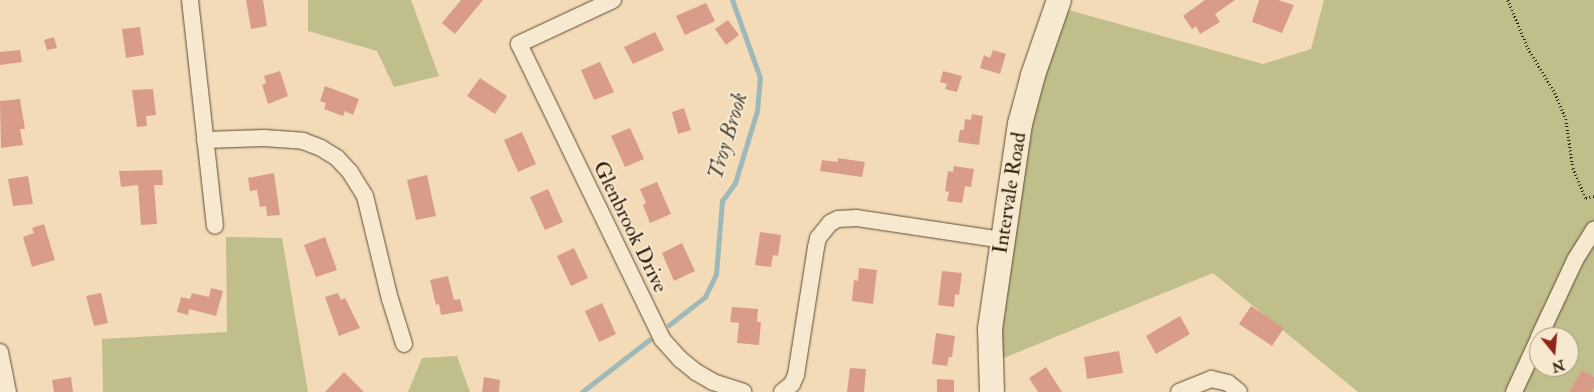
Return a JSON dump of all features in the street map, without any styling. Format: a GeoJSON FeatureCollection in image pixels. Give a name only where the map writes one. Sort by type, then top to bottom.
{"type":"FeatureCollection","features":[{"type":"Feature","properties":{"kind":"street"},"geometry":{"type":"LineString","coordinates":[[190,0],[215,226]]}},
{"type":"Feature","properties":{"kind":"street","name":"Glenbrook Drive"},"geometry":{"type":"LineString","coordinates":[[613,0],[519,44],[662,339],[680,359],[696,372],[713,382],[743,392]]}},
{"type":"Feature","properties":{"kind":"street","name":"Intervale Road"},"geometry":{"type":"LineString","coordinates":[[992,392],[990,329],[1020,124],[1033,75],[1059,0]]}},
{"type":"Feature","properties":{"kind":"street"},"geometry":{"type":"LineString","coordinates":[[205,140],[264,138],[303,141],[329,153],[350,172],[368,206],[390,299],[404,344]]}},
{"type":"Feature","properties":{"kind":"street"},"geometry":{"type":"LineString","coordinates":[[782,392],[792,384],[796,375],[818,238],[830,223],[838,219],[857,218],[1002,240]]}},
{"type":"Feature","properties":{"kind":"street"},"geometry":{"type":"LineString","coordinates":[[1544,327],[1575,260],[1594,229]]}},
{"type":"Feature","properties":{"kind":"street"},"geometry":{"type":"LineString","coordinates":[[0,352],[8,392]]}},
{"type":"Feature","properties":{"kind":"street"},"geometry":{"type":"LineString","coordinates":[[1514,392],[1529,359]]}},
{"type":"Feature","properties":{"kind":"street"},"geometry":{"type":"LineString","coordinates":[[1179,392],[1211,379],[1228,382],[1239,392]]}},
{"type":"Feature","properties":{"kind":"path"},"geometry":{"type":"LineString","coordinates":[[1508,0],[1528,48],[1555,94],[1566,119],[1573,168],[1579,183],[1586,198],[1594,196]]}},
{"type":"Feature","properties":{"kind":"shaded area"},"geometry":{"type":"Polygon","coordinates":[[[308,0],[411,0],[439,76],[394,87],[377,51],[308,31],[308,0]]]}},
{"type":"Feature","properties":{"kind":"shaded area"},"geometry":{"type":"Polygon","coordinates":[[[1324,0],[1594,0],[1594,392],[1358,392],[1213,273],[989,364],[1054,6],[1263,64],[1311,49],[1324,0]]]}},
{"type":"Feature","properties":{"kind":"shaded area"},"geometry":{"type":"Polygon","coordinates":[[[226,237],[282,238],[308,392],[103,392],[102,339],[227,332],[226,237]]]}},
{"type":"Feature","properties":{"kind":"shaded area"},"geometry":{"type":"Polygon","coordinates":[[[457,356],[470,392],[408,392],[422,358],[457,356]]]}},
{"type":"Feature","properties":{"kind":"building"},"geometry":{"type":"Polygon","coordinates":[[[246,0],[263,0],[267,26],[251,29],[246,0]]]}},
{"type":"Feature","properties":{"kind":"building"},"geometry":{"type":"Polygon","coordinates":[[[461,0],[483,0],[455,34],[442,23],[461,0]]]}},
{"type":"Feature","properties":{"kind":"building"},"geometry":{"type":"Polygon","coordinates":[[[1205,0],[1235,0],[1215,14],[1220,22],[1200,34],[1196,26],[1192,29],[1183,16],[1205,0]]]}},
{"type":"Feature","properties":{"kind":"building"},"geometry":{"type":"Polygon","coordinates":[[[1259,0],[1278,0],[1294,5],[1282,33],[1252,22],[1259,0]]]}},
{"type":"Feature","properties":{"kind":"building"},"geometry":{"type":"Polygon","coordinates":[[[706,3],[715,21],[685,35],[676,16],[706,3]]]}},
{"type":"Feature","properties":{"kind":"building"},"geometry":{"type":"Polygon","coordinates":[[[728,20],[739,35],[726,45],[715,29],[728,20]]]}},
{"type":"Feature","properties":{"kind":"building"},"geometry":{"type":"Polygon","coordinates":[[[140,27],[144,55],[126,58],[122,29],[140,27]]]}},
{"type":"Feature","properties":{"kind":"building"},"geometry":{"type":"Polygon","coordinates":[[[655,32],[664,50],[633,64],[624,47],[655,32]]]}},
{"type":"Feature","properties":{"kind":"building"},"geometry":{"type":"Polygon","coordinates":[[[54,37],[57,48],[47,50],[44,40],[54,37]]]}},
{"type":"Feature","properties":{"kind":"building"},"geometry":{"type":"Polygon","coordinates":[[[20,50],[22,62],[0,65],[0,52],[20,50]]]}},
{"type":"Feature","properties":{"kind":"building"},"geometry":{"type":"Polygon","coordinates":[[[993,50],[1006,54],[1000,74],[980,68],[984,55],[990,58],[993,50]]]}},
{"type":"Feature","properties":{"kind":"building"},"geometry":{"type":"Polygon","coordinates":[[[600,62],[614,92],[594,100],[581,70],[600,62]]]}},
{"type":"Feature","properties":{"kind":"building"},"geometry":{"type":"Polygon","coordinates":[[[280,71],[288,96],[268,104],[262,85],[266,83],[264,76],[280,71]]]}},
{"type":"Feature","properties":{"kind":"building"},"geometry":{"type":"Polygon","coordinates":[[[943,71],[962,76],[957,92],[945,89],[947,84],[940,82],[943,71]]]}},
{"type":"Feature","properties":{"kind":"building"},"geometry":{"type":"Polygon","coordinates":[[[480,78],[507,96],[495,114],[467,96],[480,78]]]}},
{"type":"Feature","properties":{"kind":"building"},"geometry":{"type":"Polygon","coordinates":[[[325,86],[359,99],[353,115],[345,111],[343,116],[324,109],[326,103],[320,101],[325,86]]]}},
{"type":"Feature","properties":{"kind":"building"},"geometry":{"type":"Polygon","coordinates":[[[153,89],[156,115],[146,116],[147,126],[137,127],[132,90],[153,89]]]}},
{"type":"Feature","properties":{"kind":"building"},"geometry":{"type":"Polygon","coordinates":[[[20,99],[25,129],[20,129],[23,145],[1,148],[0,101],[20,99]]]}},
{"type":"Feature","properties":{"kind":"building"},"geometry":{"type":"Polygon","coordinates":[[[684,108],[691,130],[678,134],[672,112],[684,108]]]}},
{"type":"Feature","properties":{"kind":"building"},"geometry":{"type":"Polygon","coordinates":[[[972,114],[983,116],[979,145],[958,142],[960,130],[964,130],[965,119],[971,120],[972,114]]]}},
{"type":"Feature","properties":{"kind":"building"},"geometry":{"type":"Polygon","coordinates":[[[630,128],[644,159],[625,167],[611,136],[630,128]]]}},
{"type":"Feature","properties":{"kind":"building"},"geometry":{"type":"Polygon","coordinates":[[[522,132],[536,164],[518,172],[504,140],[522,132]]]}},
{"type":"Feature","properties":{"kind":"building"},"geometry":{"type":"Polygon","coordinates":[[[838,158],[865,162],[862,177],[820,171],[822,160],[838,162],[838,158]]]}},
{"type":"Feature","properties":{"kind":"building"},"geometry":{"type":"Polygon","coordinates":[[[954,166],[974,169],[971,187],[965,186],[962,203],[947,201],[949,192],[945,191],[948,171],[953,172],[954,166]]]}},
{"type":"Feature","properties":{"kind":"building"},"geometry":{"type":"Polygon","coordinates":[[[162,170],[163,185],[154,185],[157,224],[141,225],[138,185],[121,187],[119,171],[162,170]]]}},
{"type":"Feature","properties":{"kind":"building"},"geometry":{"type":"Polygon","coordinates":[[[274,173],[280,215],[267,216],[266,206],[260,207],[257,190],[250,191],[248,178],[274,173]]]}},
{"type":"Feature","properties":{"kind":"building"},"geometry":{"type":"Polygon","coordinates":[[[427,175],[436,216],[416,220],[407,180],[427,175]]]}},
{"type":"Feature","properties":{"kind":"building"},"geometry":{"type":"Polygon","coordinates":[[[28,176],[33,204],[13,206],[8,179],[28,176]]]}},
{"type":"Feature","properties":{"kind":"building"},"geometry":{"type":"Polygon","coordinates":[[[657,182],[671,214],[650,223],[643,205],[646,203],[640,189],[657,182]]]}},
{"type":"Feature","properties":{"kind":"building"},"geometry":{"type":"Polygon","coordinates":[[[548,189],[563,222],[545,230],[530,197],[548,189]]]}},
{"type":"Feature","properties":{"kind":"building"},"geometry":{"type":"Polygon","coordinates":[[[44,224],[55,260],[32,267],[23,237],[34,233],[32,228],[44,224]]]}},
{"type":"Feature","properties":{"kind":"building"},"geometry":{"type":"Polygon","coordinates":[[[760,232],[781,235],[778,256],[773,255],[771,267],[755,265],[760,232]]]}},
{"type":"Feature","properties":{"kind":"building"},"geometry":{"type":"Polygon","coordinates":[[[325,237],[337,270],[316,277],[304,245],[325,237]]]}},
{"type":"Feature","properties":{"kind":"building"},"geometry":{"type":"Polygon","coordinates":[[[682,243],[695,271],[674,281],[662,253],[682,243]]]}},
{"type":"Feature","properties":{"kind":"building"},"geometry":{"type":"Polygon","coordinates":[[[574,248],[588,278],[571,286],[557,256],[574,248]]]}},
{"type":"Feature","properties":{"kind":"building"},"geometry":{"type":"Polygon","coordinates":[[[859,268],[877,270],[873,304],[852,301],[854,280],[858,281],[859,268]]]}},
{"type":"Feature","properties":{"kind":"building"},"geometry":{"type":"Polygon","coordinates":[[[942,271],[962,273],[959,295],[955,294],[954,307],[938,305],[942,271]]]}},
{"type":"Feature","properties":{"kind":"building"},"geometry":{"type":"Polygon","coordinates":[[[448,276],[454,300],[460,299],[463,311],[441,315],[439,304],[436,305],[430,280],[448,276]]]}},
{"type":"Feature","properties":{"kind":"building"},"geometry":{"type":"Polygon","coordinates":[[[211,288],[223,291],[216,316],[189,309],[188,315],[177,312],[181,297],[190,299],[192,293],[209,297],[211,288]]]}},
{"type":"Feature","properties":{"kind":"building"},"geometry":{"type":"Polygon","coordinates":[[[101,293],[108,323],[94,326],[86,296],[101,293]]]}},
{"type":"Feature","properties":{"kind":"building"},"geometry":{"type":"Polygon","coordinates":[[[338,293],[341,300],[345,298],[360,328],[339,336],[325,297],[338,293]]]}},
{"type":"Feature","properties":{"kind":"building"},"geometry":{"type":"Polygon","coordinates":[[[602,303],[616,334],[599,342],[585,311],[602,303]]]}},
{"type":"Feature","properties":{"kind":"building"},"geometry":{"type":"Polygon","coordinates":[[[1251,306],[1284,328],[1272,346],[1239,324],[1251,306]]]}},
{"type":"Feature","properties":{"kind":"building"},"geometry":{"type":"Polygon","coordinates":[[[732,307],[758,309],[757,322],[761,322],[759,345],[737,343],[739,323],[730,322],[732,307]]]}},
{"type":"Feature","properties":{"kind":"building"},"geometry":{"type":"Polygon","coordinates":[[[1180,316],[1190,334],[1156,354],[1146,336],[1180,316]]]}},
{"type":"Feature","properties":{"kind":"building"},"geometry":{"type":"Polygon","coordinates":[[[936,333],[955,336],[952,357],[949,357],[947,366],[932,364],[936,333]]]}},
{"type":"Feature","properties":{"kind":"building"},"geometry":{"type":"Polygon","coordinates":[[[1119,351],[1123,373],[1087,379],[1084,357],[1119,351]]]}},
{"type":"Feature","properties":{"kind":"building"},"geometry":{"type":"Polygon","coordinates":[[[1046,367],[1062,392],[1038,392],[1029,378],[1046,367]]]}},
{"type":"Feature","properties":{"kind":"building"},"geometry":{"type":"Polygon","coordinates":[[[850,368],[866,369],[864,392],[847,392],[850,368]]]}},
{"type":"Feature","properties":{"kind":"building"},"geometry":{"type":"Polygon","coordinates":[[[1582,370],[1594,377],[1594,387],[1591,392],[1569,392],[1582,370]]]}},
{"type":"Feature","properties":{"kind":"building"},"geometry":{"type":"Polygon","coordinates":[[[344,372],[364,392],[325,392],[344,372]]]}},
{"type":"Feature","properties":{"kind":"building"},"geometry":{"type":"Polygon","coordinates":[[[71,377],[73,392],[54,392],[52,380],[71,377]]]}},
{"type":"Feature","properties":{"kind":"building"},"geometry":{"type":"Polygon","coordinates":[[[484,377],[500,380],[499,392],[482,392],[484,377]]]}},
{"type":"Feature","properties":{"kind":"building"},"geometry":{"type":"Polygon","coordinates":[[[937,379],[954,380],[954,392],[937,392],[937,379]]]}},
{"type":"Feature","properties":{"kind":"waterway","name":"Troy Brook"},"geometry":{"type":"LineString","coordinates":[[669,325],[705,297],[716,274],[722,201],[735,183],[757,111],[760,78],[732,0]]}},
{"type":"Feature","properties":{"kind":"waterway","name":"Troy Brook"},"geometry":{"type":"LineString","coordinates":[[582,392],[649,340]]}}]}
